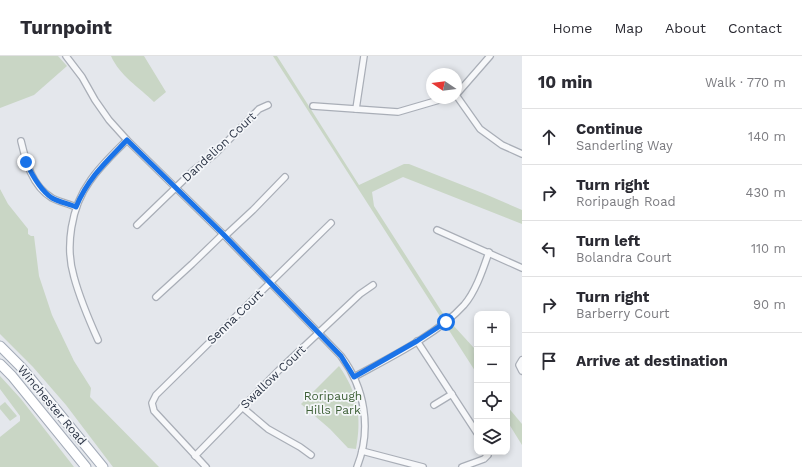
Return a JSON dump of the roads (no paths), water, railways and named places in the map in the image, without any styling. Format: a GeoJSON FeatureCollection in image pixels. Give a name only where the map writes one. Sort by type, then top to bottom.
{"type":"FeatureCollection","features":[{"type":"Feature","properties":{"kind":"main road","name":"Winchester Road"},"geometry":{"type":"LineString","coordinates":[[0,346],[22,368],[103,467]]}},
{"type":"Feature","properties":{"kind":"main road","name":"Winchester Road"},"geometry":{"type":"LineString","coordinates":[[0,364],[12,376],[86,467]]}},
{"type":"Feature","properties":{"kind":"street"},"geometry":{"type":"LineString","coordinates":[[66,56],[82,77],[95,100],[109,120],[127,140],[224,235],[341,356],[354,377],[365,415],[364,438],[357,467]]}},
{"type":"Feature","properties":{"kind":"street"},"geometry":{"type":"LineString","coordinates":[[356,109],[364,56]]}},
{"type":"Feature","properties":{"kind":"street"},"geometry":{"type":"LineString","coordinates":[[462,88],[490,56]]}},
{"type":"Feature","properties":{"kind":"street"},"geometry":{"type":"LineString","coordinates":[[313,106],[398,112],[426,104]]}},
{"type":"Feature","properties":{"kind":"street"},"geometry":{"type":"LineString","coordinates":[[462,104],[480,129],[502,145],[522,154]]}},
{"type":"Feature","properties":{"kind":"street","name":"Dandelion Court"},"geometry":{"type":"LineString","coordinates":[[137,225],[215,154],[259,108],[268,105]]}},
{"type":"Feature","properties":{"kind":"street"},"geometry":{"type":"LineString","coordinates":[[98,340],[73,277],[70,260],[70,243],[73,222],[76,207],[90,180],[127,140]]}},
{"type":"Feature","properties":{"kind":"street"},"geometry":{"type":"LineString","coordinates":[[21,141],[26,162],[32,176],[41,187],[52,198],[76,207]]}},
{"type":"Feature","properties":{"kind":"street"},"geometry":{"type":"LineString","coordinates":[[156,297],[252,210],[284,177]]}},
{"type":"Feature","properties":{"kind":"street","name":"Senna Court"},"geometry":{"type":"LineString","coordinates":[[195,456],[154,411],[152,403],[156,394],[331,223]]}},
{"type":"Feature","properties":{"kind":"street"},"geometry":{"type":"LineString","coordinates":[[437,230],[522,268]]}},
{"type":"Feature","properties":{"kind":"street"},"geometry":{"type":"LineString","coordinates":[[354,377],[417,341],[446,322],[465,304],[478,280],[488,252]]}},
{"type":"Feature","properties":{"kind":"street","name":"Swallow Court"},"geometry":{"type":"LineString","coordinates":[[195,456],[279,370],[360,294],[373,285]]}},
{"type":"Feature","properties":{"kind":"street"},"geometry":{"type":"LineString","coordinates":[[417,341],[474,428]]}},
{"type":"Feature","properties":{"kind":"street"},"geometry":{"type":"LineString","coordinates":[[522,360],[519,365],[522,371]]}},
{"type":"Feature","properties":{"kind":"street"},"geometry":{"type":"LineString","coordinates":[[434,405],[452,394]]}},
{"type":"Feature","properties":{"kind":"street"},"geometry":{"type":"LineString","coordinates":[[242,407],[268,429],[311,455]]}},
{"type":"Feature","properties":{"kind":"street"},"geometry":{"type":"LineString","coordinates":[[362,451],[423,467]]}},
{"type":"Feature","properties":{"kind":"street"},"geometry":{"type":"LineString","coordinates":[[462,467],[484,459],[488,455]]}},
{"type":"Feature","properties":{"kind":"street"},"geometry":{"type":"LineString","coordinates":[[195,456],[206,467]]}},
{"type":"Feature","properties":{"kind":"water"},"geometry":{"type":"Polygon","coordinates":[[[330,392],[335,396],[328,404],[323,398],[330,392]]]}},
{"type":"Feature","properties":{"kind":"park label","name":"Roripaugh Hills Park"},"geometry":{"type":"Point","coordinates":[333,403]}}]}
